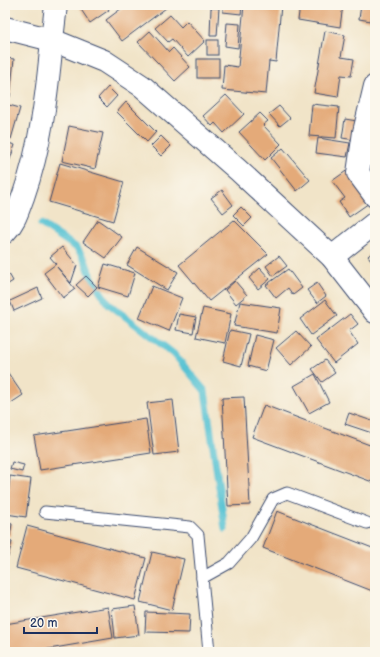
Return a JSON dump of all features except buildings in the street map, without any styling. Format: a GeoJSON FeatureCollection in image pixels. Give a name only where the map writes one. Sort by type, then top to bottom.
{"type":"FeatureCollection","features":[{"type":"Feature","properties":{"kind":"street"},"geometry":{"type":"LineString","coordinates":[[5,232],[12,225],[34,167],[45,108],[56,5]]}},
{"type":"Feature","properties":{"kind":"street"},"geometry":{"type":"LineString","coordinates":[[5,28],[52,40],[104,61],[142,86],[238,170],[332,257],[375,312]]}},
{"type":"Feature","properties":{"kind":"street"},"geometry":{"type":"LineString","coordinates":[[375,86],[364,132],[358,173],[375,196]]}},
{"type":"Feature","properties":{"kind":"street"},"geometry":{"type":"LineString","coordinates":[[332,257],[375,223]]}},
{"type":"Feature","properties":{"kind":"lane"},"geometry":{"type":"LineString","coordinates":[[202,578],[229,562],[251,538],[273,499],[287,493],[367,523]]}},
{"type":"Feature","properties":{"kind":"lane"},"geometry":{"type":"LineString","coordinates":[[45,512],[190,527],[198,535],[209,652]]}},
{"type":"Feature","properties":{"kind":"waterway"},"geometry":{"type":"LineString","coordinates":[[41,224],[77,248],[85,260],[92,279],[109,304],[174,354],[205,391],[225,529]]}}]}
